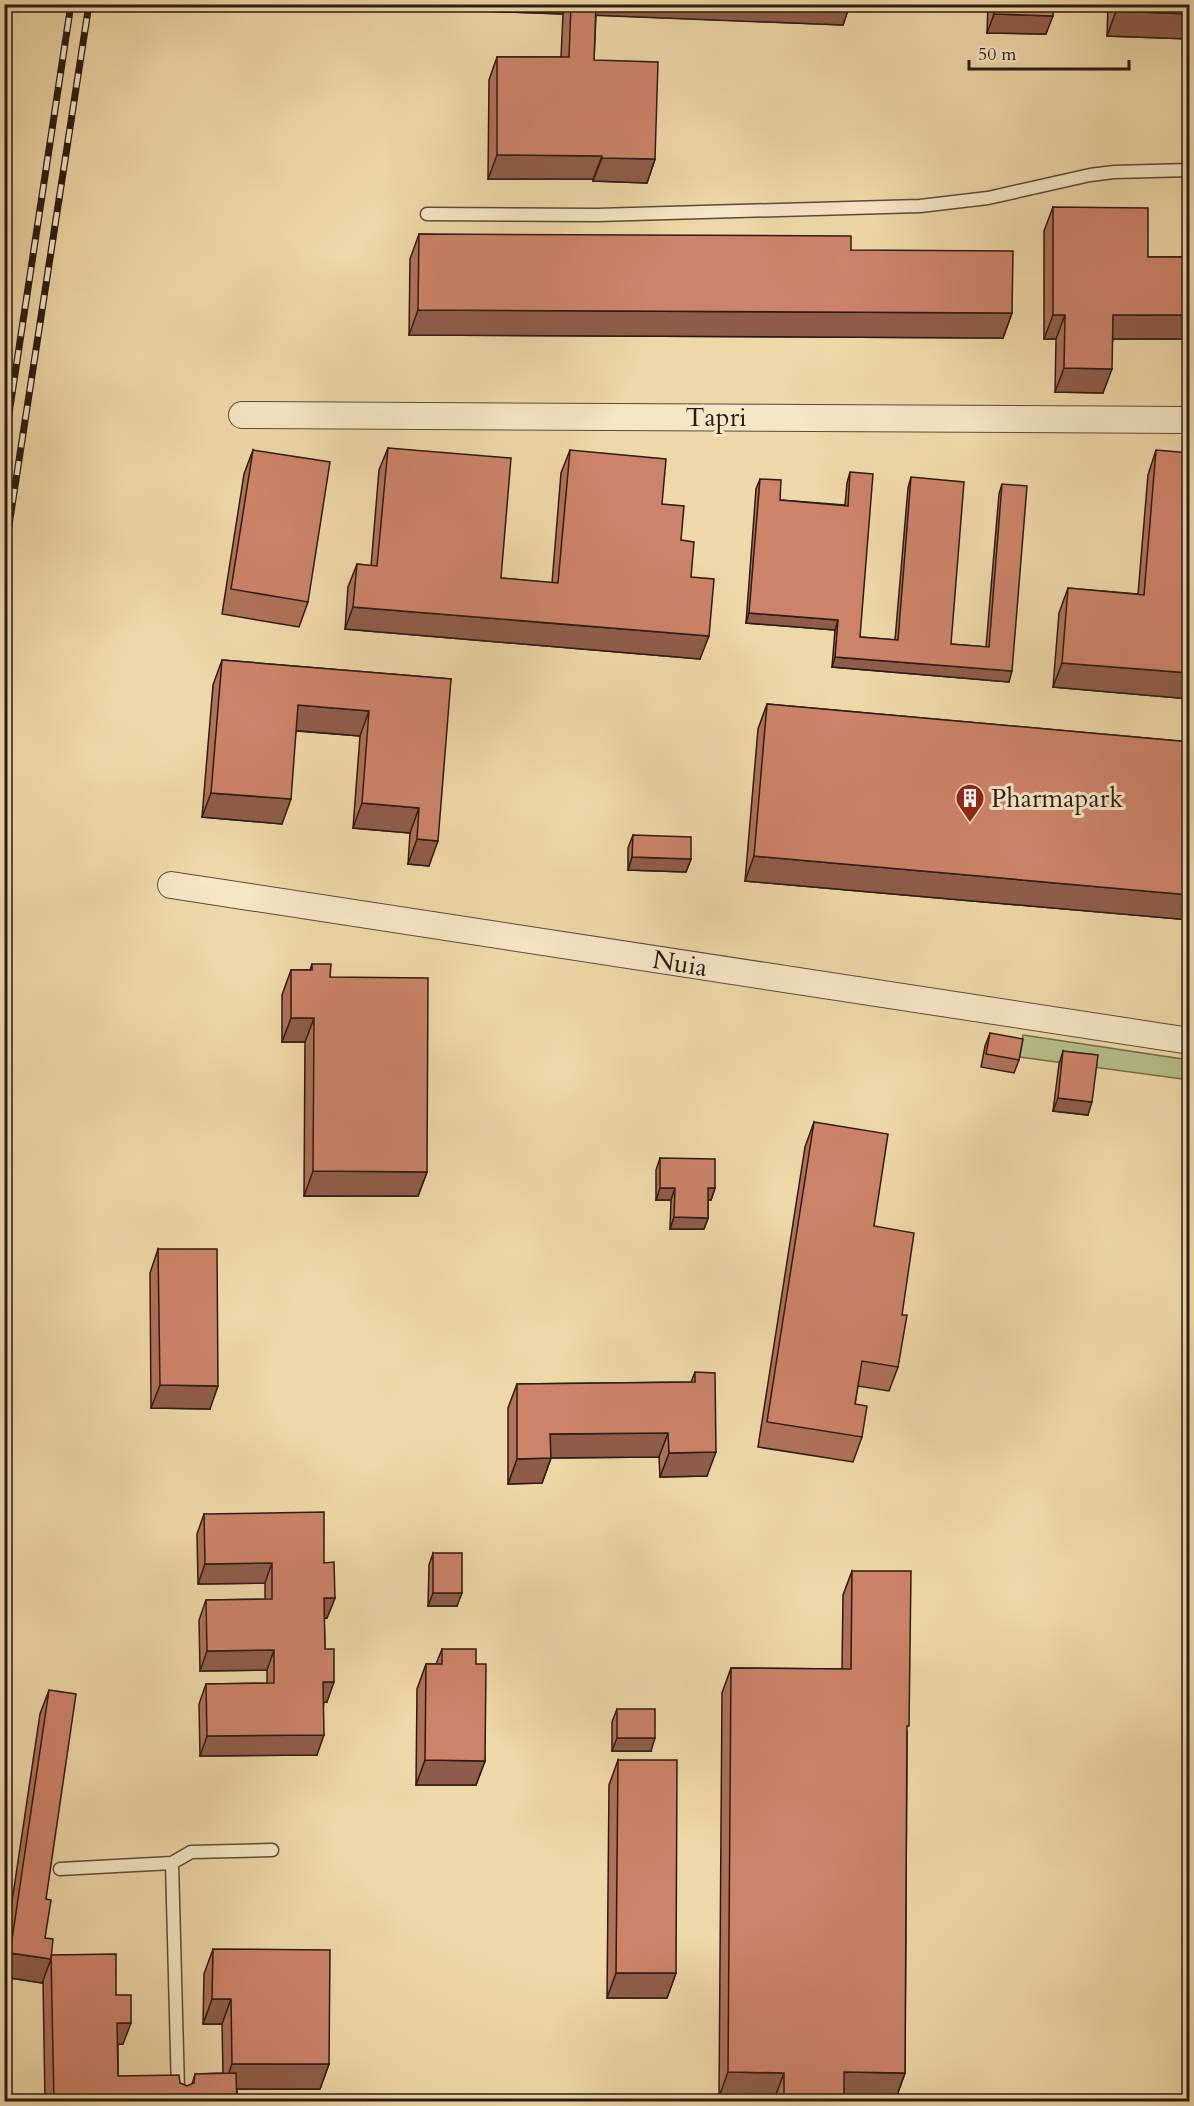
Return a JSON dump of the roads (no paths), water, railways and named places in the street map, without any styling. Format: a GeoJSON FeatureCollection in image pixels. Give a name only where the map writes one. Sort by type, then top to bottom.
{"type":"FeatureCollection","features":[{"type":"Feature","properties":{"kind":"street","name":"Tapri"},"geometry":{"type":"LineString","coordinates":[[242,415],[1190,420]]}},
{"type":"Feature","properties":{"kind":"street","name":"Nuia"},"geometry":{"type":"LineString","coordinates":[[171,885],[1190,1041]]}},
{"type":"Feature","properties":{"kind":"lane"},"geometry":{"type":"LineString","coordinates":[[427,214],[609,215],[920,206],[1010,195],[1114,172],[1190,170]]}},
{"type":"Feature","properties":{"kind":"lane"},"geometry":{"type":"LineString","coordinates":[[60,1869],[172,1863],[191,1852],[272,1850]]}},
{"type":"Feature","properties":{"kind":"lane"},"geometry":{"type":"LineString","coordinates":[[172,1863],[179,2100]]}},
{"type":"Feature","properties":{"kind":"railway"},"geometry":{"type":"LineString","coordinates":[[4,447],[71,4]]}},
{"type":"Feature","properties":{"kind":"railway"},"geometry":{"type":"LineString","coordinates":[[4,558],[89,4]]}},
{"type":"Feature","properties":{"kind":"place","name":"Pharmapark"},"geometry":{"type":"Point","coordinates":[970,824]}}]}
